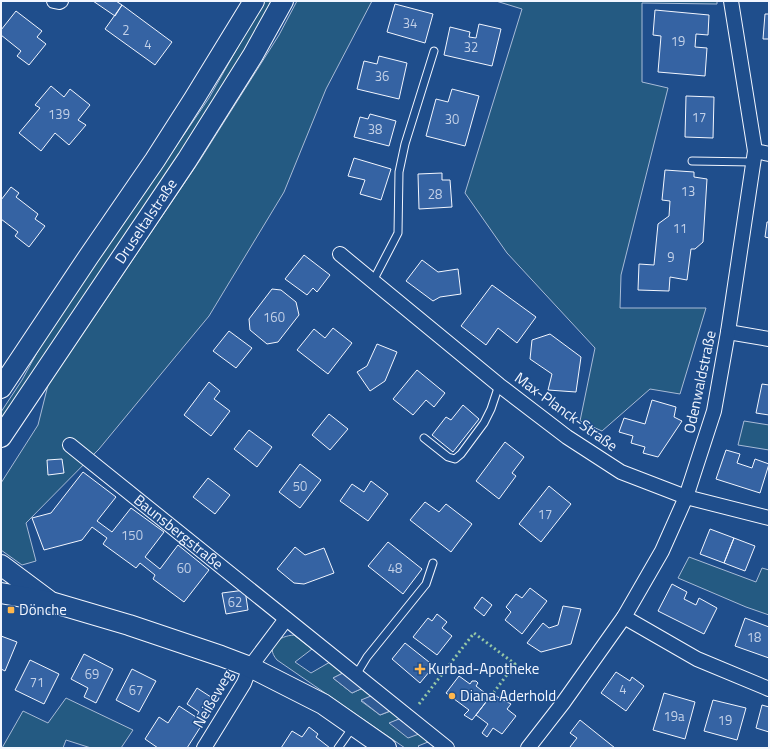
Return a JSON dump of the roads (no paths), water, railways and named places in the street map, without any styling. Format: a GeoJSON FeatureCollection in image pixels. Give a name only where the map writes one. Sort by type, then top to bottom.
{"type":"FeatureCollection","features":[{"type":"Feature","properties":{"kind":"main road","name":"Druseltalstraße"},"geometry":{"type":"LineString","coordinates":[[1,388],[155,160],[254,1]]}},
{"type":"Feature","properties":{"kind":"main road","name":"Druseltalstraße"},"geometry":{"type":"LineString","coordinates":[[1,437],[186,160],[253,55],[283,1]]}},
{"type":"Feature","properties":{"kind":"main road"},"geometry":{"type":"LineString","coordinates":[[1,565],[51,602]]}},
{"type":"Feature","properties":{"kind":"main road"},"geometry":{"type":"LineString","coordinates":[[1,593],[51,602],[129,625],[250,667],[323,704],[386,748]]}},
{"type":"Feature","properties":{"kind":"street"},"geometry":{"type":"LineString","coordinates":[[54,1],[61,1]]}},
{"type":"Feature","properties":{"kind":"street","name":"Odenwaldstraße"},"geometry":{"type":"LineString","coordinates":[[528,748],[563,703],[624,617],[662,551],[686,497],[714,410],[759,156],[731,1]]}},
{"type":"Feature","properties":{"kind":"street","name":"Max-Planck-Straße"},"geometry":{"type":"LineString","coordinates":[[340,254],[499,384],[567,437],[621,472],[686,497],[769,518]]}},
{"type":"Feature","properties":{"kind":"street"},"geometry":{"type":"LineString","coordinates":[[728,332],[769,339]]}},
{"type":"Feature","properties":{"kind":"street","name":"Baunsbergstraße"},"geometry":{"type":"LineString","coordinates":[[70,445],[447,748]]}},
{"type":"Feature","properties":{"kind":"street"},"geometry":{"type":"LineString","coordinates":[[624,617],[697,660],[762,687],[769,688]]}},
{"type":"Feature","properties":{"kind":"street"},"geometry":{"type":"LineString","coordinates":[[250,667],[286,619]]}},
{"type":"Feature","properties":{"kind":"street","name":"Neißeweg"},"geometry":{"type":"LineString","coordinates":[[204,748],[244,682],[250,667]]}},
{"type":"Feature","properties":{"kind":"lane"},"geometry":{"type":"LineString","coordinates":[[373,281],[398,233],[399,172],[405,144],[434,51]]}},
{"type":"Feature","properties":{"kind":"lane"},"geometry":{"type":"LineString","coordinates":[[692,161],[759,156]]}},
{"type":"Feature","properties":{"kind":"lane"},"geometry":{"type":"LineString","coordinates":[[424,438],[448,457],[454,459],[461,454],[484,423],[491,409],[499,384]]}},
{"type":"Feature","properties":{"kind":"lane"},"geometry":{"type":"LineString","coordinates":[[356,675],[367,657],[426,584],[433,563]]}},
{"type":"Feature","properties":{"kind":"lane"},"geometry":{"type":"LineString","coordinates":[[338,748],[355,725]]}},
{"type":"Feature","properties":{"kind":"place","name":"Dönche"},"geometry":{"type":"Point","coordinates":[11,610]}},
{"type":"Feature","properties":{"kind":"place","name":"Kurbad-Apotheke"},"geometry":{"type":"Point","coordinates":[420,669]}},
{"type":"Feature","properties":{"kind":"place","name":"Diana Aderhold"},"geometry":{"type":"Point","coordinates":[452,696]}}]}
